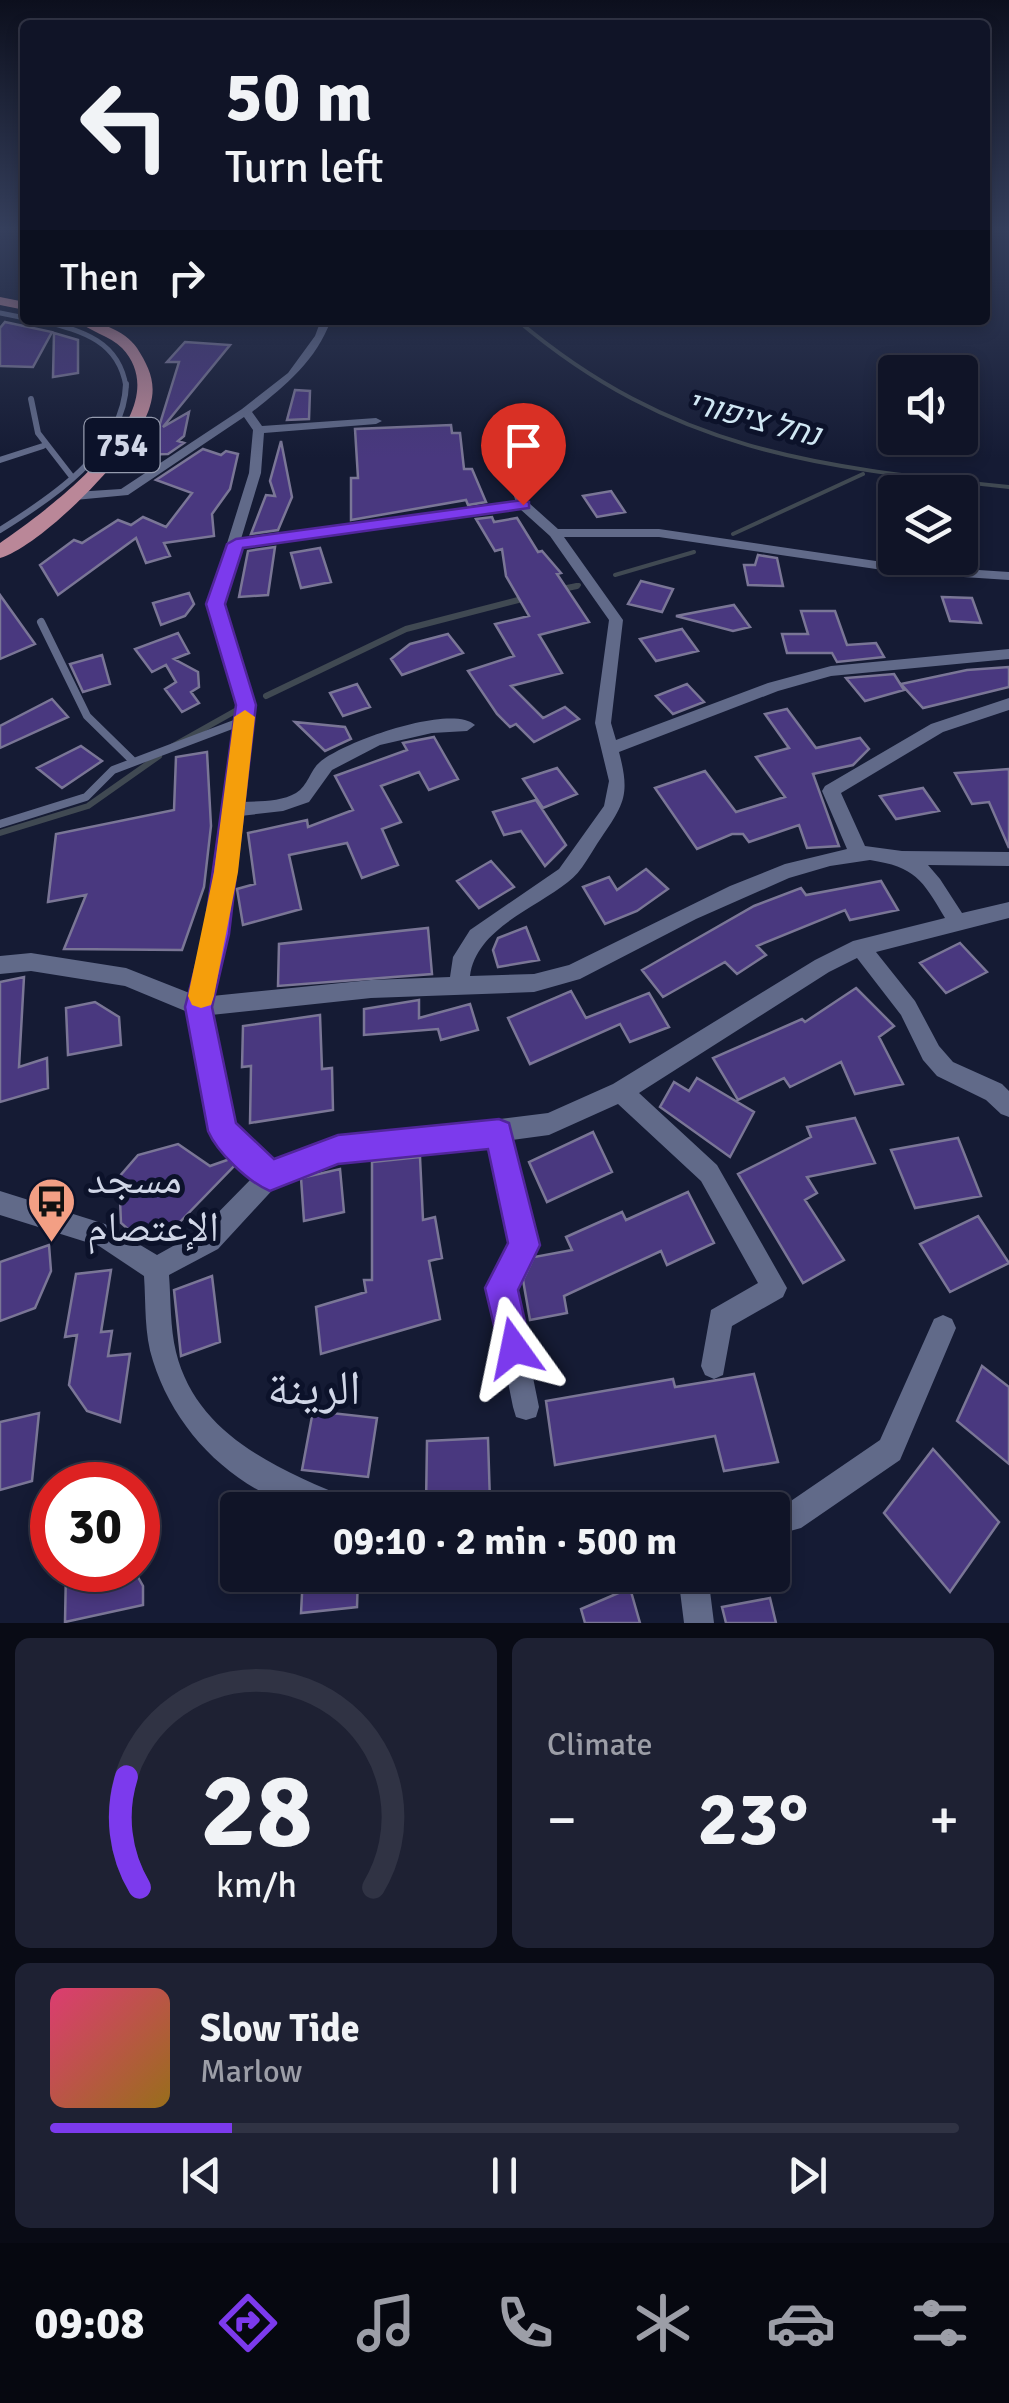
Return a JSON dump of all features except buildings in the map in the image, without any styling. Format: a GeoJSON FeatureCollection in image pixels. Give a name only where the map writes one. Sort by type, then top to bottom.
{"type":"FeatureCollection","features":[{"type":"Feature","properties":{"kind":"main road","name":"754"},"geometry":{"type":"LineString","coordinates":[[0,552],[75,496],[125,441],[144,404],[146,388],[132,347],[93,325]]}},
{"type":"Feature","properties":{"kind":"street"},"geometry":{"type":"LineString","coordinates":[[75,496],[124,492],[246,411],[292,376],[324,325]]}},
{"type":"Feature","properties":{"kind":"street"},"geometry":{"type":"LineString","coordinates":[[246,411],[259,430],[255,472],[216,604],[246,705],[236,810],[216,934],[198,1007],[222,1131],[270,1176]]}},
{"type":"Feature","properties":{"kind":"street"},"geometry":{"type":"LineString","coordinates":[[259,430],[376,421]]}},
{"type":"Feature","properties":{"kind":"street"},"geometry":{"type":"LineString","coordinates":[[459,986],[463,957],[477,936],[566,874],[612,808],[618,781],[603,723],[616,620],[555,533],[523,505],[502,445]]}},
{"type":"Feature","properties":{"kind":"street"},"geometry":{"type":"LineString","coordinates":[[236,544],[523,505]]}},
{"type":"Feature","properties":{"kind":"street"},"geometry":{"type":"LineString","coordinates":[[555,533],[659,533],[884,566],[1009,576]]}},
{"type":"Feature","properties":{"kind":"street"},"geometry":{"type":"LineString","coordinates":[[612,748],[773,687],[831,671],[1009,654]]}},
{"type":"Feature","properties":{"kind":"street"},"geometry":{"type":"LineString","coordinates":[[858,852],[831,791],[937,728],[1009,704]]}},
{"type":"Feature","properties":{"kind":"street"},"geometry":{"type":"LineString","coordinates":[[236,810],[297,800],[313,791],[324,767],[384,738],[413,728],[467,725]]}},
{"type":"Feature","properties":{"kind":"street"},"geometry":{"type":"LineString","coordinates":[[0,964],[31,962],[126,978],[198,1007],[371,990],[534,982],[573,972],[802,863],[858,852],[1009,859]]}},
{"type":"Feature","properties":{"kind":"street"},"geometry":{"type":"LineString","coordinates":[[898,856],[927,872],[956,920]]}},
{"type":"Feature","properties":{"kind":"street"},"geometry":{"type":"LineString","coordinates":[[156,1270],[208,1240],[270,1176],[338,1150],[499,1134],[550,1124],[621,1092],[822,966],[860,948],[956,920],[1009,910]]}},
{"type":"Feature","properties":{"kind":"street"},"geometry":{"type":"LineString","coordinates":[[860,948],[908,1008],[931,1053],[945,1069],[994,1092],[1009,1106]]}},
{"type":"Feature","properties":{"kind":"street"},"geometry":{"type":"LineString","coordinates":[[621,1092],[709,1173],[774,1288],[720,1319],[714,1366]]}},
{"type":"Feature","properties":{"kind":"street"},"geometry":{"type":"LineString","coordinates":[[499,1134],[524,1245],[502,1288],[526,1407]]}},
{"type":"Feature","properties":{"kind":"street"},"geometry":{"type":"LineString","coordinates":[[0,1203],[106,1236],[156,1270]]}},
{"type":"Feature","properties":{"kind":"street"},"geometry":{"type":"LineString","coordinates":[[156,1270],[165,1359],[190,1416],[226,1452],[276,1486],[292,1492]]}},
{"type":"Feature","properties":{"kind":"street"},"geometry":{"type":"LineString","coordinates":[[790,1518],[890,1450],[943,1328]]}},
{"type":"Feature","properties":{"kind":"street"},"geometry":{"type":"LineString","coordinates":[[695,1592],[699,1623]]}},
{"type":"Feature","properties":{"kind":"lane"},"geometry":{"type":"LineString","coordinates":[[0,530],[72,477],[118,421],[124,406],[122,360],[104,340],[62,325]]}},
{"type":"Feature","properties":{"kind":"lane"},"geometry":{"type":"LineString","coordinates":[[30,399],[31,420],[43,446],[72,477]]}},
{"type":"Feature","properties":{"kind":"lane"},"geometry":{"type":"LineString","coordinates":[[0,460],[43,446]]}},
{"type":"Feature","properties":{"kind":"lane"},"geometry":{"type":"LineString","coordinates":[[41,622],[66,669],[80,712],[104,742],[134,762]]}},
{"type":"Feature","properties":{"kind":"lane"},"geometry":{"type":"LineString","coordinates":[[0,824],[86,797],[114,770],[244,720]]}},
{"type":"Feature","properties":{"kind":"waterway","name":"נחל ציפורי"},"geometry":{"type":"LineString","coordinates":[[524,325],[575,364],[632,399],[748,445],[872,471],[1009,487]]}},
{"type":"Feature","properties":{"kind":"waterway"},"geometry":{"type":"LineString","coordinates":[[733,534],[863,474]]}},
{"type":"Feature","properties":{"kind":"waterway"},"geometry":{"type":"LineString","coordinates":[[615,575],[694,552]]}},
{"type":"Feature","properties":{"kind":"waterway"},"geometry":{"type":"LineString","coordinates":[[566,588],[579,585]]}},
{"type":"Feature","properties":{"kind":"waterway"},"geometry":{"type":"LineString","coordinates":[[562,589],[577,586]]}},
{"type":"Feature","properties":{"kind":"waterway"},"geometry":{"type":"LineString","coordinates":[[266,696],[406,629],[526,598]]}},
{"type":"Feature","properties":{"kind":"waterway"},"geometry":{"type":"LineString","coordinates":[[173,746],[237,710]]}},
{"type":"Feature","properties":{"kind":"waterway"},"geometry":{"type":"LineString","coordinates":[[0,833],[88,806],[159,756]]}},
{"type":"Feature","properties":{"kind":"slow traffic"},"geometry":{"type":"LineString","coordinates":[[201,996],[216,934],[236,810],[245,717]]}},
{"type":"Feature","properties":{"kind":"place","name":"مسجد الإعتصام"},"geometry":{"type":"Point","coordinates":[52,1244]}},
{"type":"Feature","properties":{"kind":"district","name":"الرينة"},"geometry":{"type":"Point","coordinates":[314,1387]}},
{"type":"Feature","properties":{"kind":"route"},"geometry":{"type":"LineString","coordinates":[[514,1348],[502,1288],[524,1245],[499,1134],[338,1150],[270,1176],[222,1131],[198,1007],[216,934],[236,810],[246,705],[216,604],[236,544],[523,505]]}}]}
